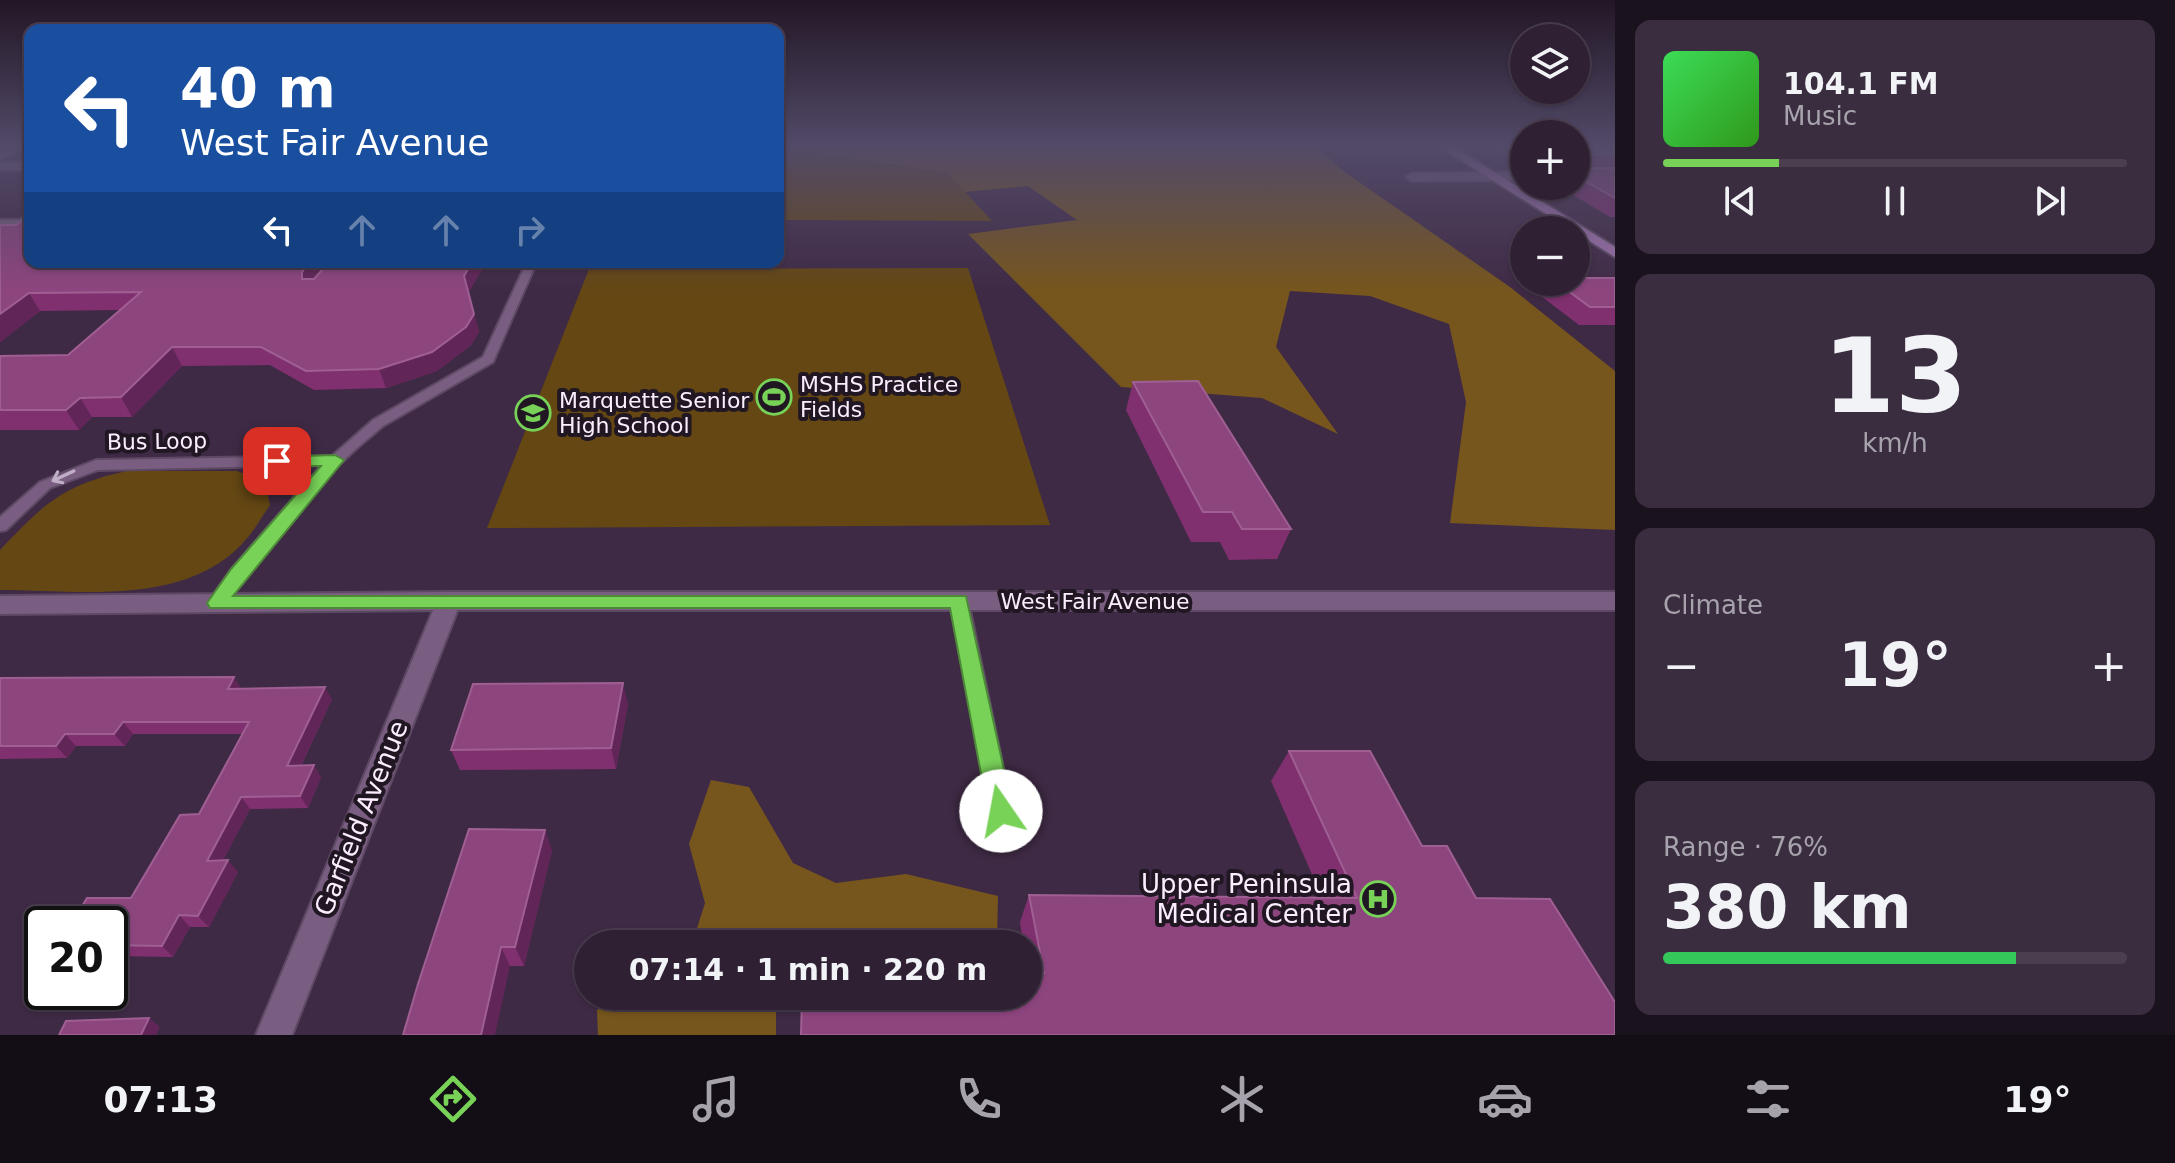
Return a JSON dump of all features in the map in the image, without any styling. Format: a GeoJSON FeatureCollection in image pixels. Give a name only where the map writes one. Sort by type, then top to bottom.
{"type":"FeatureCollection","features":[{"type":"Feature","properties":{"kind":"main road"},"geometry":{"type":"LineString","coordinates":[[1520,194],[1615,253]]}},
{"type":"Feature","properties":{"kind":"street","name":"West Fair Avenue"},"geometry":{"type":"LineString","coordinates":[[0,605],[449,601],[1615,601]]}},
{"type":"Feature","properties":{"kind":"street","name":"Garfield Avenue"},"geometry":{"type":"LineString","coordinates":[[274,1035],[449,601]]}},
{"type":"Feature","properties":{"kind":"lane"},"geometry":{"type":"LineString","coordinates":[[0,223],[24,221]]}},
{"type":"Feature","properties":{"kind":"lane"},"geometry":{"type":"LineString","coordinates":[[217,603],[237,574],[335,460],[378,423],[488,359],[529,268]]}},
{"type":"Feature","properties":{"kind":"lane","name":"Bus Loop"},"geometry":{"type":"LineString","coordinates":[[0,526],[45,485],[96,465],[335,460]]}},
{"type":"Feature","properties":{"kind":"lane"},"geometry":{"type":"LineString","coordinates":[[959,601],[1001,811]]}},
{"type":"Feature","properties":{"kind":"shaded area"},"geometry":{"type":"Polygon","coordinates":[[[784,194],[968,194],[992,221],[784,220],[784,194]]]}},
{"type":"Feature","properties":{"kind":"shaded area"},"geometry":{"type":"Polygon","coordinates":[[[1040,194],[1377,194],[1510,287],[1510,296],[1521,296],[1615,371],[1615,530],[1450,523],[1466,402],[1449,324],[1370,296],[1290,291],[1276,347],[1338,434],[1262,398],[1121,387],[968,234],[1077,220],[1040,194]]]}},
{"type":"Feature","properties":{"kind":"shaded area","name":"MSHS Practice Fields"},"geometry":{"type":"Polygon","coordinates":[[[968,268],[1050,525],[487,528],[589,269],[968,268]]]}},
{"type":"Feature","properties":{"kind":"shaded area"},"geometry":{"type":"Polygon","coordinates":[[[127,471],[237,471],[265,482],[270,505],[249,536],[225,559],[197,575],[166,585],[99,592],[0,590],[0,550],[29,520],[70,490],[127,471]]]}},
{"type":"Feature","properties":{"kind":"shaded area"},"geometry":{"type":"Polygon","coordinates":[[[711,780],[749,787],[793,863],[836,883],[906,874],[998,896],[997,930],[696,930],[705,903],[689,844],[711,780]]]}},
{"type":"Feature","properties":{"kind":"shaded area"},"geometry":{"type":"Polygon","coordinates":[[[597,1010],[776,1010],[776,1035],[598,1035],[597,1010]]]}},
{"type":"Feature","properties":{"kind":"building"},"geometry":{"type":"Polygon","coordinates":[[[24,220],[24,268],[305,268],[302,279],[314,279],[324,268],[469,268],[464,276],[474,314],[466,327],[432,352],[379,369],[306,371],[261,347],[172,347],[121,397],[80,398],[66,410],[0,410],[0,356],[68,355],[141,292],[29,293],[0,314],[0,225],[16,225],[24,220]]]}},
{"type":"Feature","properties":{"kind":"building"},"geometry":{"type":"Polygon","coordinates":[[[1590,278],[1615,278],[1615,307],[1590,307],[1575,296],[1590,296],[1590,278]]]}},
{"type":"Feature","properties":{"kind":"building"},"geometry":{"type":"Polygon","coordinates":[[[1198,381],[1291,529],[1242,529],[1232,512],[1203,512],[1133,382],[1198,381]]]}},
{"type":"Feature","properties":{"kind":"building"},"geometry":{"type":"Polygon","coordinates":[[[234,677],[228,689],[325,687],[287,766],[314,765],[300,796],[241,797],[207,861],[228,860],[198,916],[179,915],[162,946],[128,945],[128,906],[82,906],[87,898],[131,898],[180,815],[199,814],[249,722],[123,722],[114,734],[65,734],[56,746],[0,746],[0,678],[234,677]]]}},
{"type":"Feature","properties":{"kind":"building"},"geometry":{"type":"Polygon","coordinates":[[[623,683],[611,748],[451,750],[473,684],[623,683]]]}},
{"type":"Feature","properties":{"kind":"building","name":"Upper Peninsula Medical Center"},"geometry":{"type":"Polygon","coordinates":[[[1289,751],[1370,751],[1422,846],[1447,846],[1476,898],[1550,899],[1615,1002],[1615,1035],[801,1035],[802,1010],[1042,1010],[1042,930],[1036,930],[1029,895],[1357,898],[1289,751]]]}},
{"type":"Feature","properties":{"kind":"building"},"geometry":{"type":"Polygon","coordinates":[[[469,829],[545,830],[515,947],[501,947],[481,1035],[403,1035],[418,984],[469,829]]]}},
{"type":"Feature","properties":{"kind":"building"},"geometry":{"type":"Polygon","coordinates":[[[149,1018],[141,1035],[59,1035],[66,1021],[149,1018]]]}},
{"type":"Feature","properties":{"kind":"place","name":"MSHS Practice Fields"},"geometry":{"type":"Point","coordinates":[774,397]}},
{"type":"Feature","properties":{"kind":"place","name":"Marquette Senior High School"},"geometry":{"type":"Point","coordinates":[533,413]}},
{"type":"Feature","properties":{"kind":"place","name":"Upper Peninsula Medical Center"},"geometry":{"type":"Point","coordinates":[1378,899]}},
{"type":"Feature","properties":{"kind":"route"},"geometry":{"type":"LineString","coordinates":[[277,461],[335,460],[237,574],[217,603],[959,601],[1001,811]]}}]}
